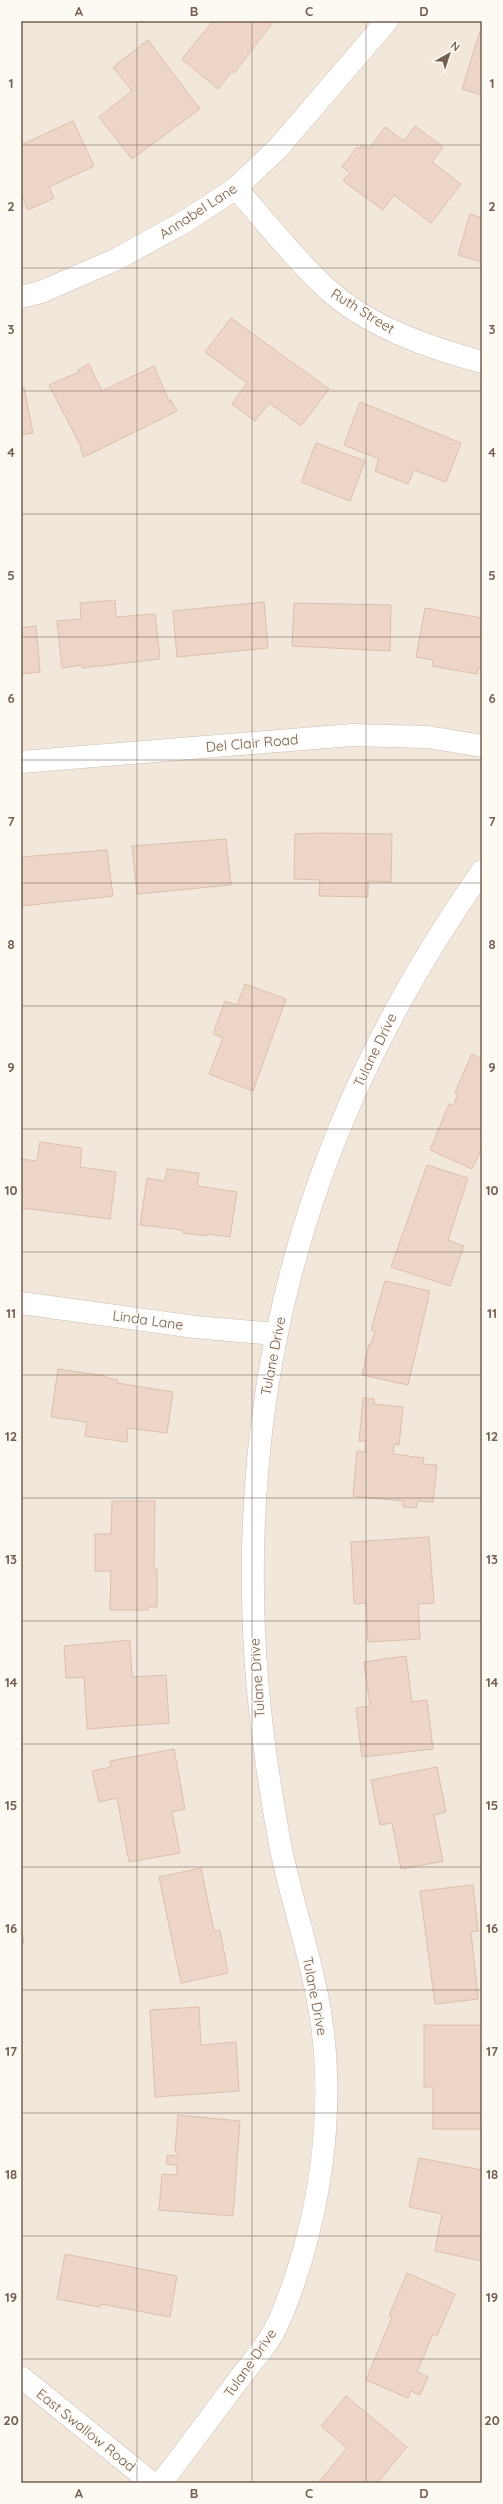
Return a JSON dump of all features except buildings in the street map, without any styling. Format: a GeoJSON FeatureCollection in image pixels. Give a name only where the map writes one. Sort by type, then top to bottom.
{"type":"FeatureCollection","features":[{"type":"Feature","properties":{"kind":"street","name":"Annabel Lane"},"geometry":{"type":"LineString","coordinates":[[21,297],[41,292],[117,259],[186,222],[236,188],[279,147],[387,21]]}},
{"type":"Feature","properties":{"kind":"street","name":"Ruth Street"},"geometry":{"type":"LineString","coordinates":[[236,188],[324,287],[364,315],[402,335],[482,362]]}},
{"type":"Feature","properties":{"kind":"street","name":"Del Clair Road"},"geometry":{"type":"LineString","coordinates":[[21,762],[352,735],[428,737],[482,746]]}},
{"type":"Feature","properties":{"kind":"street","name":"Tulane Drive"},"geometry":{"type":"LineString","coordinates":[[162,2483],[274,2332],[291,2292],[311,2227],[325,2141],[326,2064],[318,1996],[281,1847],[261,1728],[254,1631],[252,1534],[258,1437],[276,1334],[298,1243],[318,1184],[366,1064],[406,988],[450,916],[482,871]]}},
{"type":"Feature","properties":{"kind":"street","name":"Linda Lane"},"geometry":{"type":"LineString","coordinates":[[21,1303],[195,1327],[276,1334]]}},
{"type":"Feature","properties":{"kind":"street","name":"East Swallow Road"},"geometry":{"type":"LineString","coordinates":[[21,2377],[152,2483]]}},
{"type":"Feature","properties":{"kind":"shaded area"},"geometry":{"type":"Polygon","coordinates":[[[21,21],[482,21],[482,2483],[21,2483],[21,21]]]}}]}
